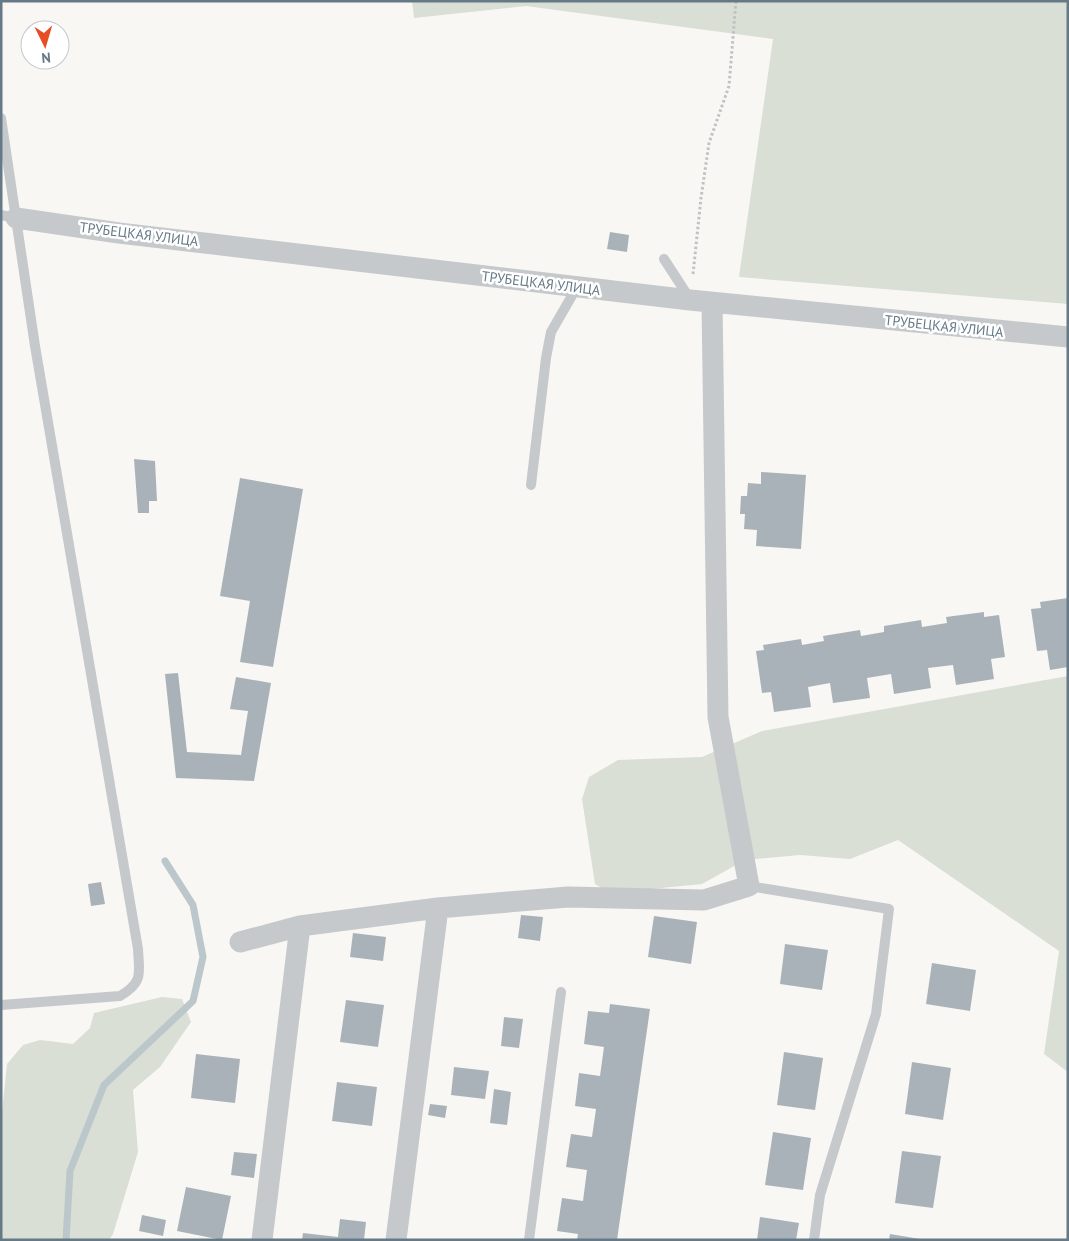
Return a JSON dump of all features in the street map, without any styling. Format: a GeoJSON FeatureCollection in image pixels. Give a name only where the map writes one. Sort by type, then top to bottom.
{"type":"FeatureCollection","features":[{"type":"Feature","properties":{"kind":"street","name":"ТРУБЕЦКАЯ УЛИЦА"},"geometry":{"type":"LineString","coordinates":[[9,216],[118,233],[712,303],[1068,337]]}},
{"type":"Feature","properties":{"kind":"street"},"geometry":{"type":"LineString","coordinates":[[240,942],[300,926],[438,908],[568,897],[704,900],[749,886],[718,717],[712,303]]}},
{"type":"Feature","properties":{"kind":"street"},"geometry":{"type":"LineString","coordinates":[[396,1240],[438,908]]}},
{"type":"Feature","properties":{"kind":"street"},"geometry":{"type":"LineString","coordinates":[[262,1240],[300,926]]}},
{"type":"Feature","properties":{"kind":"lane"},"geometry":{"type":"LineString","coordinates":[[1,118],[9,216],[36,356],[138,949],[139,978],[131,990],[120,996],[1,1005]]}},
{"type":"Feature","properties":{"kind":"lane"},"geometry":{"type":"LineString","coordinates":[[664,259],[690,300]]}},
{"type":"Feature","properties":{"kind":"lane"},"geometry":{"type":"LineString","coordinates":[[531,485],[546,358],[551,332],[577,287]]}},
{"type":"Feature","properties":{"kind":"lane"},"geometry":{"type":"LineString","coordinates":[[749,886],[889,910],[876,1014],[820,1195],[814,1240]]}},
{"type":"Feature","properties":{"kind":"lane"},"geometry":{"type":"LineString","coordinates":[[528,1240],[561,992]]}},
{"type":"Feature","properties":{"kind":"path"},"geometry":{"type":"LineString","coordinates":[[690,300],[700,198],[710,143],[729,86],[736,1]]}},
{"type":"Feature","properties":{"kind":"shaded area"},"geometry":{"type":"Polygon","coordinates":[[[412,1],[1068,1],[1068,304],[739,277],[773,39],[526,6],[414,18],[412,1]]]}},
{"type":"Feature","properties":{"kind":"shaded area"},"geometry":{"type":"Polygon","coordinates":[[[1068,676],[1068,1072],[1044,1054],[1059,951],[898,840],[850,859],[800,855],[745,860],[702,884],[610,893],[595,884],[582,799],[589,777],[618,760],[702,757],[762,731],[1068,676]]]}},
{"type":"Feature","properties":{"kind":"shaded area"},"geometry":{"type":"Polygon","coordinates":[[[162,997],[182,999],[191,1022],[160,1067],[133,1090],[138,1152],[113,1234],[109,1240],[1,1240],[1,1123],[7,1064],[23,1045],[40,1040],[73,1044],[90,1028],[94,1013],[162,997]]]}},
{"type":"Feature","properties":{"kind":"building"},"geometry":{"type":"Polygon","coordinates":[[[610,232],[629,235],[627,252],[607,249],[610,232]]]}},
{"type":"Feature","properties":{"kind":"building"},"geometry":{"type":"Polygon","coordinates":[[[134,459],[155,461],[157,501],[149,501],[149,513],[138,513],[134,459]]]}},
{"type":"Feature","properties":{"kind":"building"},"geometry":{"type":"Polygon","coordinates":[[[761,472],[806,475],[801,549],[756,546],[757,530],[744,529],[745,514],[740,514],[741,496],[747,496],[748,483],[761,484],[761,472]]]}},
{"type":"Feature","properties":{"kind":"building"},"geometry":{"type":"Polygon","coordinates":[[[240,478],[303,489],[273,667],[240,662],[250,601],[220,596],[240,478]]]}},
{"type":"Feature","properties":{"kind":"building"},"geometry":{"type":"Polygon","coordinates":[[[1068,598],[1068,667],[1050,670],[1047,650],[1037,651],[1031,609],[1041,608],[1040,602],[1068,598]]]}},
{"type":"Feature","properties":{"kind":"building"},"geometry":{"type":"Polygon","coordinates":[[[984,612],[984,617],[999,615],[1005,657],[991,659],[994,679],[956,685],[953,665],[928,668],[931,688],[894,694],[891,674],[867,678],[870,698],[833,703],[830,683],[808,687],[811,707],[774,712],[771,692],[762,693],[756,651],[764,650],[763,645],[801,639],[802,645],[824,641],[823,636],[860,630],[861,636],[884,632],[884,626],[921,620],[922,627],[947,623],[946,617],[984,612]]]}},
{"type":"Feature","properties":{"kind":"building"},"geometry":{"type":"Polygon","coordinates":[[[178,673],[187,752],[241,755],[248,711],[230,709],[236,677],[271,683],[254,781],[176,778],[165,674],[178,673]]]}},
{"type":"Feature","properties":{"kind":"building"},"geometry":{"type":"Polygon","coordinates":[[[101,882],[105,904],[91,906],[88,884],[101,882]]]}},
{"type":"Feature","properties":{"kind":"building"},"geometry":{"type":"Polygon","coordinates":[[[521,915],[543,917],[540,941],[518,938],[521,915]]]}},
{"type":"Feature","properties":{"kind":"building"},"geometry":{"type":"Polygon","coordinates":[[[654,916],[697,922],[691,964],[648,957],[654,916]]]}},
{"type":"Feature","properties":{"kind":"building"},"geometry":{"type":"Polygon","coordinates":[[[353,933],[386,937],[383,961],[350,957],[353,933]]]}},
{"type":"Feature","properties":{"kind":"building"},"geometry":{"type":"Polygon","coordinates":[[[785,944],[828,950],[822,990],[780,984],[785,944]]]}},
{"type":"Feature","properties":{"kind":"building"},"geometry":{"type":"Polygon","coordinates":[[[932,963],[976,970],[970,1011],[926,1004],[932,963]]]}},
{"type":"Feature","properties":{"kind":"building"},"geometry":{"type":"Polygon","coordinates":[[[346,1000],[384,1005],[378,1047],[340,1042],[346,1000]]]}},
{"type":"Feature","properties":{"kind":"building"},"geometry":{"type":"Polygon","coordinates":[[[610,1004],[650,1009],[617,1240],[577,1240],[578,1234],[557,1231],[562,1198],[583,1201],[587,1170],[566,1167],[571,1134],[592,1137],[596,1109],[575,1106],[579,1073],[600,1076],[604,1047],[584,1044],[588,1011],[609,1013],[610,1004]]]}},
{"type":"Feature","properties":{"kind":"building"},"geometry":{"type":"Polygon","coordinates":[[[504,1017],[523,1019],[519,1048],[501,1046],[504,1017]]]}},
{"type":"Feature","properties":{"kind":"building"},"geometry":{"type":"Polygon","coordinates":[[[784,1052],[823,1058],[815,1110],[777,1105],[784,1052]]]}},
{"type":"Feature","properties":{"kind":"building"},"geometry":{"type":"Polygon","coordinates":[[[196,1054],[240,1059],[235,1103],[191,1098],[196,1054]]]}},
{"type":"Feature","properties":{"kind":"building"},"geometry":{"type":"Polygon","coordinates":[[[912,1062],[951,1068],[943,1120],[905,1114],[912,1062]]]}},
{"type":"Feature","properties":{"kind":"building"},"geometry":{"type":"Polygon","coordinates":[[[454,1067],[489,1071],[485,1099],[451,1095],[454,1067]]]}},
{"type":"Feature","properties":{"kind":"building"},"geometry":{"type":"Polygon","coordinates":[[[337,1082],[377,1087],[372,1126],[332,1121],[337,1082]]]}},
{"type":"Feature","properties":{"kind":"building"},"geometry":{"type":"Polygon","coordinates":[[[494,1089],[511,1092],[507,1125],[490,1123],[494,1089]]]}},
{"type":"Feature","properties":{"kind":"building"},"geometry":{"type":"Polygon","coordinates":[[[430,1104],[447,1106],[445,1118],[428,1115],[430,1104]]]}},
{"type":"Feature","properties":{"kind":"building"},"geometry":{"type":"Polygon","coordinates":[[[773,1132],[811,1138],[803,1190],[765,1185],[773,1132]]]}},
{"type":"Feature","properties":{"kind":"building"},"geometry":{"type":"Polygon","coordinates":[[[902,1151],[941,1156],[933,1208],[895,1203],[902,1151]]]}},
{"type":"Feature","properties":{"kind":"building"},"geometry":{"type":"Polygon","coordinates":[[[234,1152],[257,1154],[254,1178],[231,1175],[234,1152]]]}},
{"type":"Feature","properties":{"kind":"building"},"geometry":{"type":"Polygon","coordinates":[[[186,1187],[231,1196],[222,1240],[177,1231],[186,1187]]]}},
{"type":"Feature","properties":{"kind":"building"},"geometry":{"type":"Polygon","coordinates":[[[142,1215],[166,1220],[163,1236],[139,1231],[142,1215]]]}},
{"type":"Feature","properties":{"kind":"building"},"geometry":{"type":"Polygon","coordinates":[[[760,1217],[799,1223],[796,1240],[757,1240],[760,1217]]]}},
{"type":"Feature","properties":{"kind":"building"},"geometry":{"type":"Polygon","coordinates":[[[340,1219],[366,1222],[364,1240],[302,1240],[303,1233],[338,1237],[340,1219]]]}},
{"type":"Feature","properties":{"kind":"building"},"geometry":{"type":"Polygon","coordinates":[[[890,1234],[920,1239],[920,1240],[889,1240],[890,1234]]]}},
{"type":"Feature","properties":{"kind":"waterway"},"geometry":{"type":"LineString","coordinates":[[66,1240],[70,1171],[104,1085],[193,1001],[203,957],[193,905],[165,861]]}}]}
